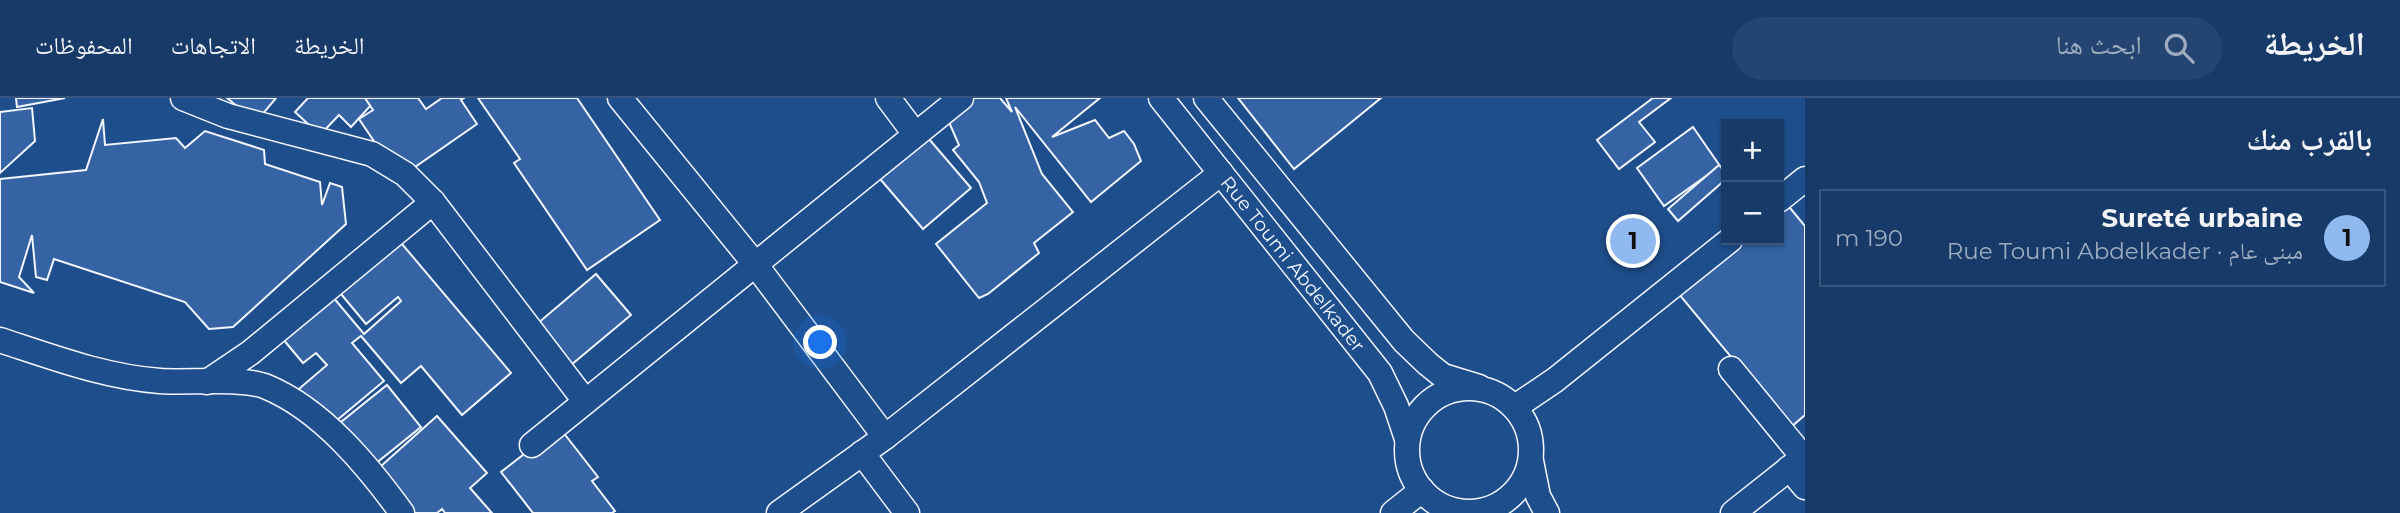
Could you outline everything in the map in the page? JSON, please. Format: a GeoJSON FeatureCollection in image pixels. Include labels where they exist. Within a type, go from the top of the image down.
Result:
{"type":"FeatureCollection","features":[{"type":"Feature","properties":{"kind":"street"},"geometry":{"type":"LineString","coordinates":[[183,98],[228,116],[372,154],[405,174],[433,202],[585,401]]}},
{"type":"Feature","properties":{"kind":"street"},"geometry":{"type":"LineString","coordinates":[[620,98],[755,264],[884,437]]}},
{"type":"Feature","properties":{"kind":"street"},"geometry":{"type":"LineString","coordinates":[[888,98],[915,134]]}},
{"type":"Feature","properties":{"kind":"street"},"geometry":{"type":"LineString","coordinates":[[532,445],[961,98]]}},
{"type":"Feature","properties":{"kind":"street","name":"Rue Toumi Abdelkader"},"geometry":{"type":"LineString","coordinates":[[1161,98],[1380,373],[1396,406],[1407,439]]}},
{"type":"Feature","properties":{"kind":"street","name":"Rue Toumi Abdelkader"},"geometry":{"type":"LineString","coordinates":[[1206,98],[1404,341],[1443,376],[1479,387]]}},
{"type":"Feature","properties":{"kind":"street"},"geometry":{"type":"LineString","coordinates":[[779,513],[884,437],[1221,173]]}},
{"type":"Feature","properties":{"kind":"street"},"geometry":{"type":"LineString","coordinates":[[1784,196],[1805,179]]}},
{"type":"Feature","properties":{"kind":"street"},"geometry":{"type":"LineString","coordinates":[[207,382],[250,353],[433,202]]}},
{"type":"Feature","properties":{"kind":"street"},"geometry":{"type":"LineString","coordinates":[[1515,407],[1555,380],[1724,245]]}},
{"type":"Feature","properties":{"kind":"street"},"geometry":{"type":"LineString","coordinates":[[0,340],[113,375],[160,381],[264,385],[295,401],[339,438],[376,476],[402,513]]}},
{"type":"Feature","properties":{"kind":"street"},"geometry":{"type":"LineString","coordinates":[[1731,369],[1801,467],[1734,513]]}},
{"type":"Feature","properties":{"kind":"street"},"geometry":{"type":"LineString","coordinates":[[1531,461],[1523,482],[1509,498],[1488,510],[1466,513],[1444,508],[1426,496],[1415,481],[1407,461],[1407,439],[1414,418],[1437,396],[1457,388],[1479,387],[1498,393],[1515,407],[1527,425],[1538,496],[1547,513]]}},
{"type":"Feature","properties":{"kind":"street"},"geometry":{"type":"LineString","coordinates":[[862,453],[907,513]]}},
{"type":"Feature","properties":{"kind":"street"},"geometry":{"type":"LineString","coordinates":[[1393,513],[1422,490]]}},
{"type":"Feature","properties":{"kind":"building"},"geometry":{"type":"Polygon","coordinates":[[[16,98],[65,98],[17,107],[16,98]]]}},
{"type":"Feature","properties":{"kind":"building"},"geometry":{"type":"Polygon","coordinates":[[[227,98],[276,98],[256,122],[227,98]]]}},
{"type":"Feature","properties":{"kind":"building"},"geometry":{"type":"Polygon","coordinates":[[[308,98],[366,98],[372,104],[351,127],[339,115],[320,135],[295,112],[308,98]]]}},
{"type":"Feature","properties":{"kind":"building"},"geometry":{"type":"Polygon","coordinates":[[[365,98],[418,98],[426,109],[442,98],[464,98],[461,100],[477,124],[399,178],[359,119],[373,110],[365,98]]]}},
{"type":"Feature","properties":{"kind":"building"},"geometry":{"type":"Polygon","coordinates":[[[478,98],[577,98],[660,220],[587,270],[514,163],[520,159],[478,98]]]}},
{"type":"Feature","properties":{"kind":"building"},"geometry":{"type":"Polygon","coordinates":[[[964,98],[1000,98],[1012,112],[1006,98],[1100,98],[1052,137],[1095,120],[1109,138],[1124,131],[1134,144],[1141,161],[1091,202],[1015,107],[1042,174],[1073,212],[1034,243],[1039,253],[988,294],[979,298],[936,244],[987,203],[979,182],[953,150],[959,145],[945,113],[964,98]]]}},
{"type":"Feature","properties":{"kind":"building"},"geometry":{"type":"Polygon","coordinates":[[[1238,98],[1381,98],[1294,169],[1238,98]]]}},
{"type":"Feature","properties":{"kind":"building"},"geometry":{"type":"Polygon","coordinates":[[[1653,98],[1671,98],[1639,122],[1655,142],[1619,169],[1597,140],[1653,98]]]}},
{"type":"Feature","properties":{"kind":"building"},"geometry":{"type":"Polygon","coordinates":[[[32,108],[35,141],[0,173],[0,112],[32,108]]]}},
{"type":"Feature","properties":{"kind":"building"},"geometry":{"type":"Polygon","coordinates":[[[103,119],[105,145],[176,138],[185,148],[205,131],[264,150],[265,164],[320,182],[322,205],[330,183],[342,187],[346,224],[233,327],[209,329],[185,302],[54,259],[47,280],[36,277],[32,235],[19,277],[34,293],[0,282],[0,179],[86,170],[103,119]]]}},
{"type":"Feature","properties":{"kind":"building"},"geometry":{"type":"Polygon","coordinates":[[[1693,127],[1720,166],[1664,206],[1637,168],[1693,127]]]}},
{"type":"Feature","properties":{"kind":"building"},"geometry":{"type":"Polygon","coordinates":[[[923,132],[971,188],[923,229],[875,173],[923,132]]]}},
{"type":"Feature","properties":{"kind":"building"},"geometry":{"type":"Polygon","coordinates":[[[1719,165],[1721,167],[1721,183],[1678,221],[1668,209],[1719,165]]]}},
{"type":"Feature","properties":{"kind":"building"},"geometry":{"type":"Polygon","coordinates":[[[1784,201],[1805,226],[1805,415],[1790,428],[1673,287],[1723,245],[1784,245],[1784,201]]]}},
{"type":"Feature","properties":{"kind":"building"},"geometry":{"type":"Polygon","coordinates":[[[391,231],[511,373],[462,415],[421,366],[401,383],[361,336],[352,343],[384,381],[324,431],[293,394],[327,365],[316,353],[303,363],[272,326],[322,284],[364,334],[401,301],[398,297],[366,324],[331,282],[391,231]]]}},
{"type":"Feature","properties":{"kind":"building"},"geometry":{"type":"Polygon","coordinates":[[[596,274],[631,315],[565,370],[531,329],[596,274]]]}},
{"type":"Feature","properties":{"kind":"building"},"geometry":{"type":"Polygon","coordinates":[[[387,385],[421,427],[370,468],[336,426],[387,385]]]}},
{"type":"Feature","properties":{"kind":"building"},"geometry":{"type":"Polygon","coordinates":[[[437,416],[487,473],[470,488],[492,513],[445,513],[442,509],[437,513],[405,513],[371,475],[437,416]]]}},
{"type":"Feature","properties":{"kind":"building"},"geometry":{"type":"Polygon","coordinates":[[[559,427],[598,477],[592,481],[615,511],[612,513],[533,513],[501,472],[559,427]]]}},
{"type":"Feature","properties":{"kind":"place","name":"Sureté urbaine"},"geometry":{"type":"Point","coordinates":[1633,241]}}]}
